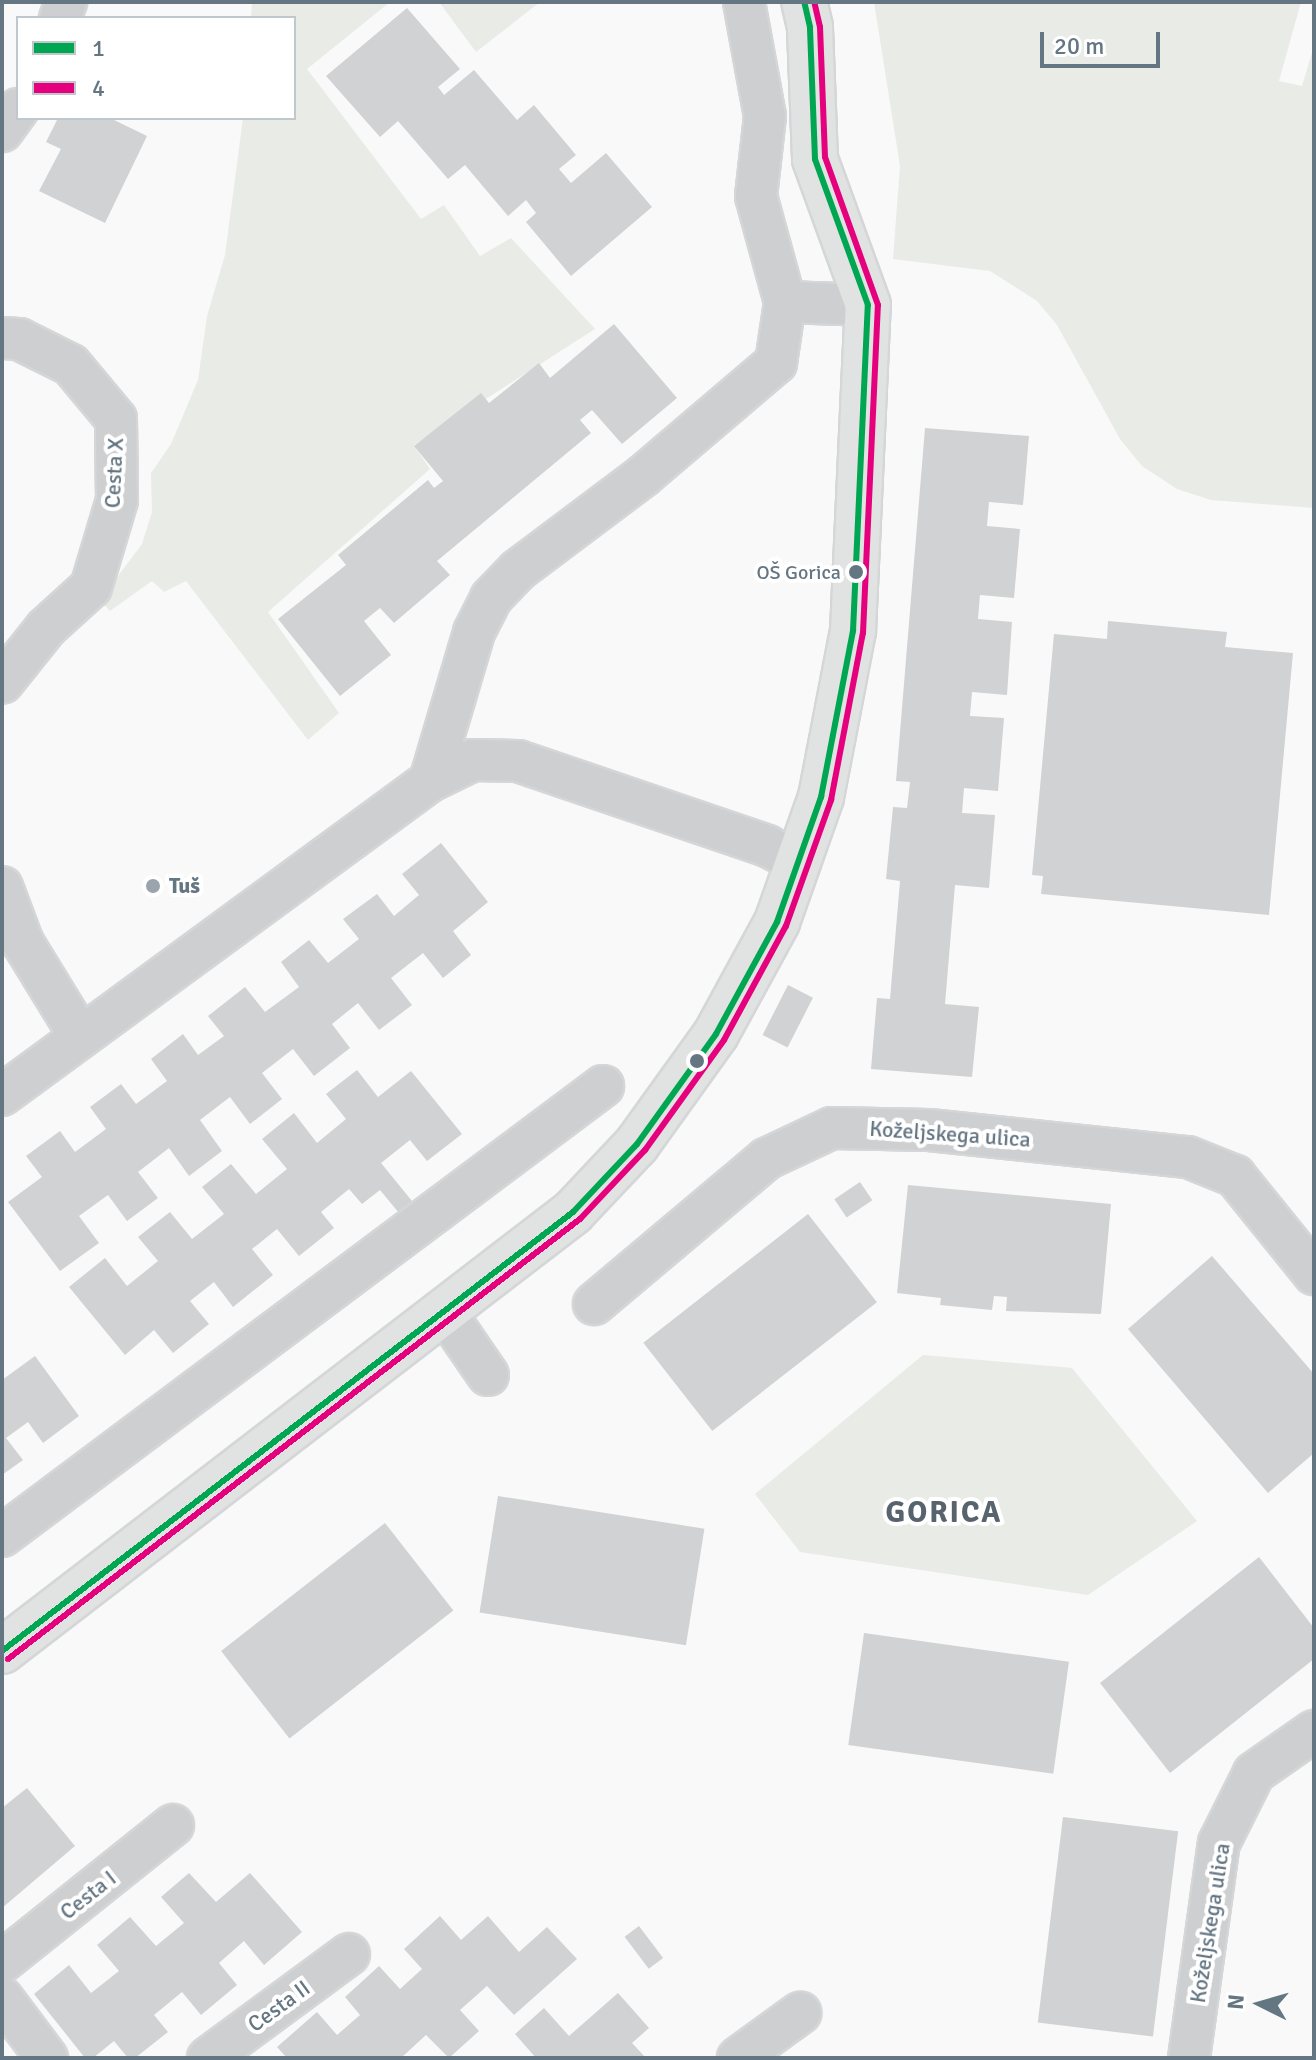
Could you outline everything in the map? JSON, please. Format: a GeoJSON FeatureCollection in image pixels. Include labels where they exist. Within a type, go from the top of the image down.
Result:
{"type":"FeatureCollection","features":[{"type":"Feature","properties":{"kind":"street"},"geometry":{"type":"LineString","coordinates":[[430,781],[474,632],[491,598],[518,570],[643,476],[776,363],[785,302],[756,196],[765,116],[744,2]]}},
{"type":"Feature","properties":{"kind":"street"},"geometry":{"type":"LineString","coordinates":[[2,1651],[446,1314],[573,1212],[637,1144],[716,1034],[777,922],[800,863],[837,728],[853,631],[868,305],[815,159],[810,27],[804,2]]}},
{"type":"Feature","properties":{"kind":"street"},"geometry":{"type":"LineString","coordinates":[[2,131],[16,112]]}},
{"type":"Feature","properties":{"kind":"street"},"geometry":{"type":"LineString","coordinates":[[785,302],[868,305]]}},
{"type":"Feature","properties":{"kind":"street","name":"Cesta X"},"geometry":{"type":"LineString","coordinates":[[2,338],[19,339],[71,365],[116,419],[117,500],[91,587],[46,628],[2,683]]}},
{"type":"Feature","properties":{"kind":"street"},"geometry":{"type":"LineString","coordinates":[[2,1095],[430,781],[473,760],[518,761],[767,846],[800,863]]}},
{"type":"Feature","properties":{"kind":"street"},"geometry":{"type":"LineString","coordinates":[[2,887],[23,943],[80,1036]]}},
{"type":"Feature","properties":{"kind":"street"},"geometry":{"type":"LineString","coordinates":[[2,1536],[603,1086]]}},
{"type":"Feature","properties":{"kind":"street","name":"Koželjskega ulica"},"geometry":{"type":"LineString","coordinates":[[594,1304],[766,1159],[832,1128],[929,1130],[1188,1157],[1235,1176],[1314,1274]]}},
{"type":"Feature","properties":{"kind":"street"},"geometry":{"type":"LineString","coordinates":[[446,1314],[488,1375]]}},
{"type":"Feature","properties":{"kind":"street","name":"Koželjskega ulica"},"geometry":{"type":"LineString","coordinates":[[1189,2058],[1219,1843],[1254,1773],[1314,1731]]}},
{"type":"Feature","properties":{"kind":"street","name":"Cesta I"},"geometry":{"type":"LineString","coordinates":[[2,1962],[173,1825]]}},
{"type":"Feature","properties":{"kind":"street","name":"Cesta II"},"geometry":{"type":"LineString","coordinates":[[208,2058],[349,1954]]}},
{"type":"Feature","properties":{"kind":"street"},"geometry":{"type":"LineString","coordinates":[[2,1998],[47,2058]]}},
{"type":"Feature","properties":{"kind":"street"},"geometry":{"type":"LineString","coordinates":[[738,2058],[800,2013]]}},
{"type":"Feature","properties":{"kind":"shaded area"},"geometry":{"type":"Polygon","coordinates":[[[252,2],[390,2],[307,69],[421,219],[444,205],[480,256],[511,238],[595,329],[414,445],[430,469],[268,612],[339,713],[308,740],[186,581],[164,592],[152,581],[110,611],[100,600],[142,544],[152,512],[151,473],[171,444],[198,380],[207,316],[225,255],[243,120],[296,120],[296,16],[251,16],[252,2]]]}},
{"type":"Feature","properties":{"kind":"shaded area"},"geometry":{"type":"Polygon","coordinates":[[[439,2],[540,2],[476,52],[439,2]]]}},
{"type":"Feature","properties":{"kind":"shaded area"},"geometry":{"type":"Polygon","coordinates":[[[874,2],[1301,2],[1279,81],[1302,86],[1314,46],[1314,508],[1211,500],[1177,489],[1142,466],[1120,439],[1057,325],[1037,301],[990,271],[893,259],[900,166],[874,2]]]}},
{"type":"Feature","properties":{"kind":"shaded area"},"geometry":{"type":"Polygon","coordinates":[[[923,1355],[1072,1368],[1197,1521],[1088,1595],[800,1552],[755,1494],[923,1355]]]}},
{"type":"Feature","properties":{"kind":"building"},"geometry":{"type":"Polygon","coordinates":[[[407,8],[460,69],[438,87],[444,95],[474,70],[517,120],[534,105],[576,155],[559,169],[571,183],[606,153],[652,207],[571,276],[526,222],[536,213],[526,200],[508,216],[465,165],[448,179],[398,121],[380,137],[326,76],[407,8]]]}},
{"type":"Feature","properties":{"kind":"building"},"geometry":{"type":"Polygon","coordinates":[[[57,120],[114,120],[147,136],[105,223],[39,191],[61,149],[46,142],[57,120]]]}},
{"type":"Feature","properties":{"kind":"building"},"geometry":{"type":"Polygon","coordinates":[[[614,324],[677,398],[622,444],[592,410],[580,420],[591,433],[437,561],[450,575],[394,623],[380,608],[364,621],[391,655],[340,696],[278,619],[346,565],[338,555],[428,480],[434,488],[443,481],[414,446],[481,393],[489,403],[539,363],[550,378],[614,324]]]}},
{"type":"Feature","properties":{"kind":"building"},"geometry":{"type":"Polygon","coordinates":[[[925,428],[1029,436],[1023,505],[989,502],[987,526],[1020,529],[1014,598],[980,595],[978,619],[1012,622],[1007,695],[972,692],[970,716],[1004,718],[998,791],[964,788],[962,813],[995,815],[989,888],[955,885],[945,1004],[979,1007],[972,1077],[871,1069],[877,998],[890,999],[900,881],[886,879],[893,807],[907,808],[910,782],[896,781],[925,428]]]}},
{"type":"Feature","properties":{"kind":"building"},"geometry":{"type":"Polygon","coordinates":[[[1108,621],[1227,632],[1225,647],[1293,653],[1269,915],[1041,894],[1043,876],[1032,875],[1054,634],[1107,639],[1108,621]]]}},
{"type":"Feature","properties":{"kind":"building"},"geometry":{"type":"Polygon","coordinates":[[[441,843],[488,902],[453,931],[471,955],[443,978],[423,953],[391,978],[412,1005],[379,1030],[358,1003],[332,1024],[350,1048],[314,1076],[293,1049],[262,1073],[282,1099],[250,1124],[230,1097],[200,1120],[222,1151],[189,1176],[169,1148],[138,1172],[158,1198],[127,1221],[108,1195],[79,1216],[99,1243],[60,1271],[8,1202],[42,1177],[26,1156],[60,1131],[75,1152],[106,1129],[90,1107],[121,1084],[136,1104],[167,1081],[151,1059],[183,1034],[198,1055],[224,1036],[208,1016],[245,987],[265,1012],[299,987],[281,962],[309,940],[328,963],[359,939],[343,919],[377,894],[394,916],[419,895],[402,874],[441,843]]]}},
{"type":"Feature","properties":{"kind":"building"},"geometry":{"type":"Polygon","coordinates":[[[788,985],[813,998],[788,1048],[763,1035],[788,985]]]}},
{"type":"Feature","properties":{"kind":"building"},"geometry":{"type":"Polygon","coordinates":[[[357,1070],[378,1097],[411,1071],[462,1134],[427,1161],[410,1140],[381,1163],[412,1201],[399,1213],[380,1190],[362,1204],[349,1189],[321,1212],[334,1228],[299,1256],[277,1229],[252,1249],[273,1275],[233,1307],[214,1282],[190,1301],[209,1324],[173,1353],[154,1330],[125,1355],[69,1287],[105,1258],[127,1286],[158,1261],[138,1237],[170,1212],[192,1239],[224,1214],[202,1187],[231,1164],[256,1194],[287,1169],[262,1139],[294,1113],[317,1143],[346,1119],[326,1094],[357,1070]]]}},
{"type":"Feature","properties":{"kind":"building"},"geometry":{"type":"Polygon","coordinates":[[[860,1182],[872,1200],[847,1218],[834,1199],[860,1182]]]}},
{"type":"Feature","properties":{"kind":"building"},"geometry":{"type":"Polygon","coordinates":[[[908,1185],[1111,1204],[1101,1314],[1006,1311],[1007,1297],[994,1296],[992,1310],[940,1305],[941,1298],[897,1293],[908,1185]]]}},
{"type":"Feature","properties":{"kind":"building"},"geometry":{"type":"Polygon","coordinates":[[[808,1214],[877,1302],[712,1431],[643,1343],[808,1214]]]}},
{"type":"Feature","properties":{"kind":"building"},"geometry":{"type":"Polygon","coordinates":[[[1212,1256],[1314,1374],[1314,1453],[1268,1493],[1128,1329],[1212,1256]]]}},
{"type":"Feature","properties":{"kind":"building"},"geometry":{"type":"Polygon","coordinates":[[[35,1356],[79,1416],[43,1443],[28,1422],[6,1438],[23,1460],[2,1475],[2,1380],[35,1356]]]}},
{"type":"Feature","properties":{"kind":"building"},"geometry":{"type":"Polygon","coordinates":[[[498,1496],[704,1529],[686,1645],[480,1613],[498,1496]]]}},
{"type":"Feature","properties":{"kind":"building"},"geometry":{"type":"Polygon","coordinates":[[[385,1523],[453,1610],[289,1739],[221,1651],[385,1523]]]}},
{"type":"Feature","properties":{"kind":"building"},"geometry":{"type":"Polygon","coordinates":[[[1259,1557],[1314,1628],[1314,1659],[1170,1773],[1100,1683],[1259,1557]]]}},
{"type":"Feature","properties":{"kind":"building"},"geometry":{"type":"Polygon","coordinates":[[[864,1633],[1069,1662],[1053,1774],[848,1745],[864,1633]]]}},
{"type":"Feature","properties":{"kind":"building"},"geometry":{"type":"Polygon","coordinates":[[[27,1788],[75,1846],[2,1908],[2,1808],[27,1788]]]}},
{"type":"Feature","properties":{"kind":"building"},"geometry":{"type":"Polygon","coordinates":[[[1063,1817],[1178,1831],[1153,2037],[1038,2022],[1063,1817]]]}},
{"type":"Feature","properties":{"kind":"building"},"geometry":{"type":"Polygon","coordinates":[[[189,1873],[216,1902],[250,1873],[302,1932],[264,1965],[244,1941],[219,1963],[237,1985],[201,2015],[182,1992],[154,2015],[168,2032],[135,2058],[128,2058],[114,2041],[93,2058],[85,2058],[34,1994],[69,1965],[91,1993],[119,1971],[97,1945],[130,1917],[156,1946],[184,1923],[161,1897],[189,1873]]]}},
{"type":"Feature","properties":{"kind":"building"},"geometry":{"type":"Polygon","coordinates":[[[440,1916],[461,1940],[488,1916],[519,1952],[547,1927],[577,1959],[514,2015],[487,1986],[460,2010],[479,2031],[449,2058],[426,2035],[401,2058],[287,2058],[277,2047],[317,2012],[337,2035],[360,2015],[345,1997],[379,1966],[400,1989],[422,1969],[404,1949],[440,1916]]]}},
{"type":"Feature","properties":{"kind":"building"},"geometry":{"type":"Polygon","coordinates":[[[639,1926],[663,1958],[649,1969],[625,1937],[639,1926]]]}},
{"type":"Feature","properties":{"kind":"building"},"geometry":{"type":"Polygon","coordinates":[[[618,1993],[649,2028],[632,2043],[646,2058],[536,2058],[515,2034],[544,2008],[569,2036],[618,1993]]]}},
{"type":"Feature","properties":{"kind":"transit line","name":"1"},"geometry":{"type":"LineString","coordinates":[[2,1651],[573,1212],[637,1144],[716,1034],[777,922],[821,797],[853,631],[868,305],[815,159],[810,27],[804,2]]}},
{"type":"Feature","properties":{"kind":"transit line","name":"4"},"geometry":{"type":"LineString","coordinates":[[8,1659],[580,1219],[645,1150],[724,1040],[786,926],[831,800],[863,633],[878,305],[825,157],[820,27],[814,2]]}},
{"type":"Feature","properties":{"kind":"place","name":"OŠ Gorica"},"geometry":{"type":"Point","coordinates":[856,572]}},
{"type":"Feature","properties":{"kind":"place","name":"Tuš"},"geometry":{"type":"Point","coordinates":[153,886]}},
{"type":"Feature","properties":{"kind":"district","name":"GORICA"},"geometry":{"type":"Point","coordinates":[944,1513]}}]}
